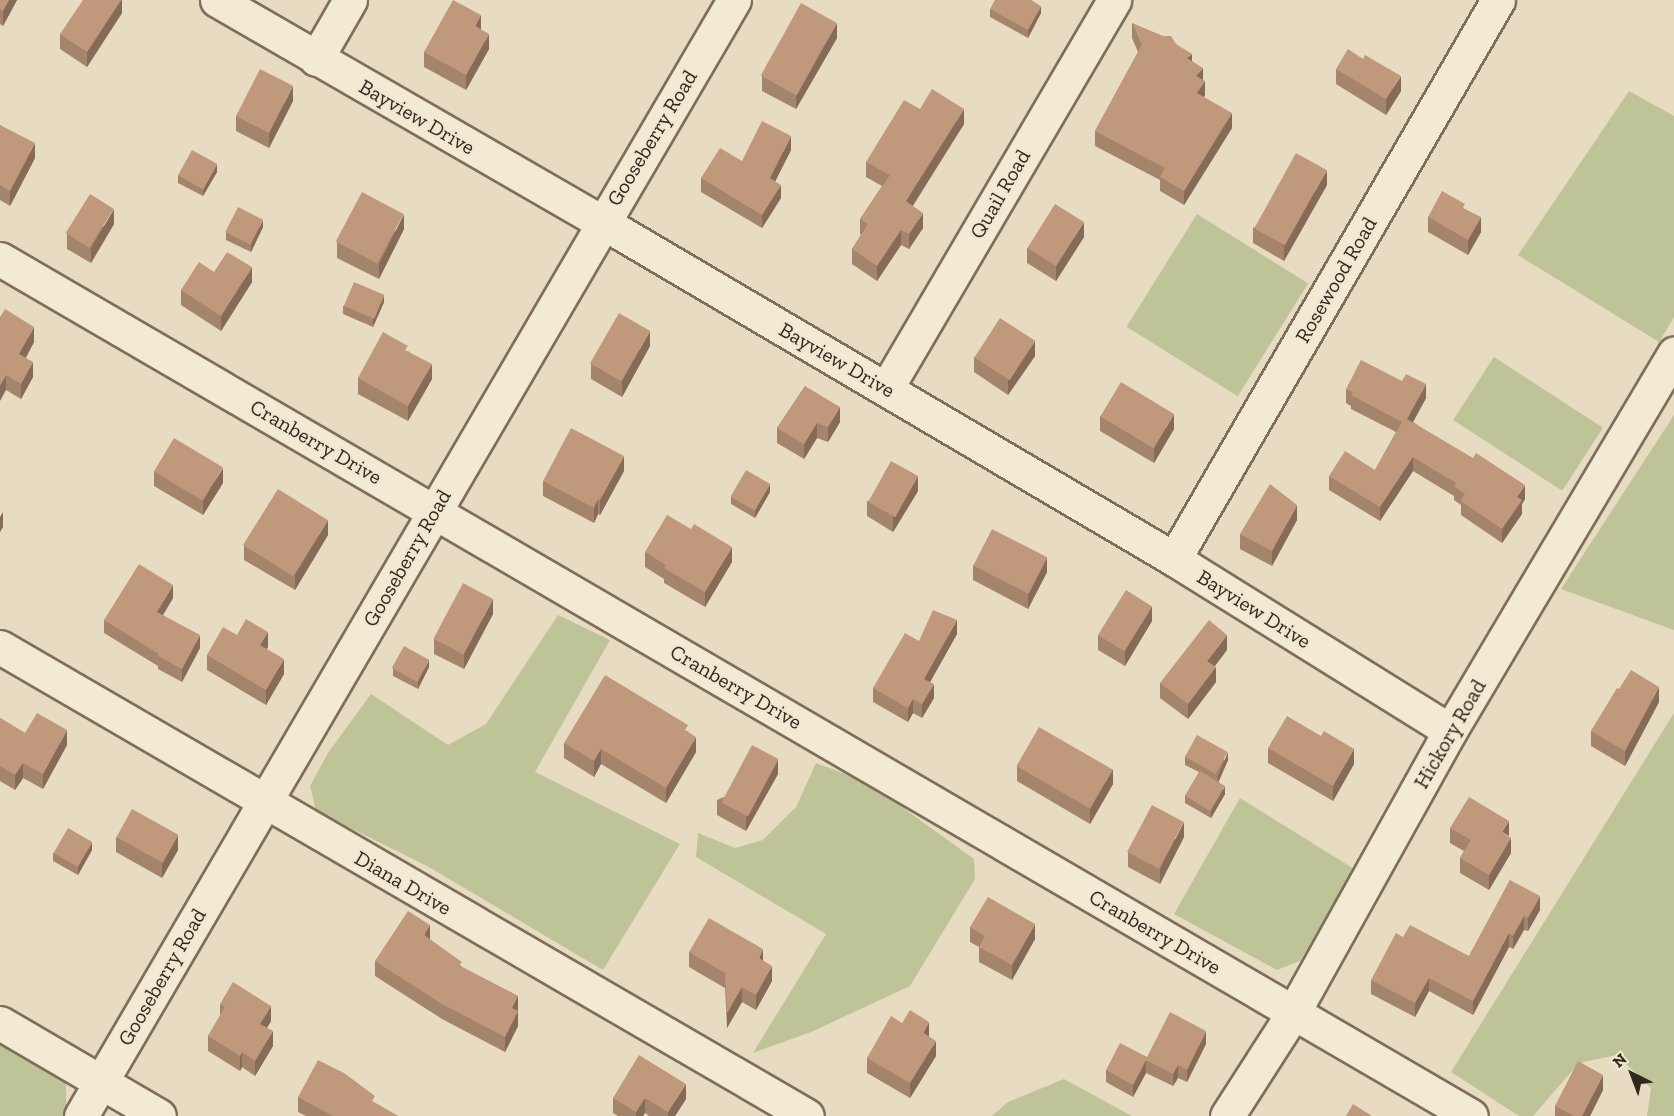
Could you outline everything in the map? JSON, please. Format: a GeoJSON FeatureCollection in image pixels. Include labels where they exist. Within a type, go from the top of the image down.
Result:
{"type":"FeatureCollection","features":[{"type":"Feature","properties":{"kind":"street","name":"Bayview Drive"},"geometry":{"type":"LineString","coordinates":[[217,0],[602,222],[1174,559],[1450,731]]}},
{"type":"Feature","properties":{"kind":"street"},"geometry":{"type":"LineString","coordinates":[[316,59],[350,0]]}},
{"type":"Feature","properties":{"kind":"street","name":"Gooseberry Road"},"geometry":{"type":"LineString","coordinates":[[81,1116],[602,222],[734,0]]}},
{"type":"Feature","properties":{"kind":"street","name":"Quail Road"},"geometry":{"type":"LineString","coordinates":[[885,389],[1114,0]]}},
{"type":"Feature","properties":{"kind":"street","name":"Rosewood Road"},"geometry":{"type":"LineString","coordinates":[[1174,559],[1498,0]]}},
{"type":"Feature","properties":{"kind":"street","name":"Cranberry Drive"},"geometry":{"type":"LineString","coordinates":[[0,259],[435,510],[1471,1116]]}},
{"type":"Feature","properties":{"kind":"street","name":"Hickory Road"},"geometry":{"type":"LineString","coordinates":[[1227,1116],[1293,1013],[1450,731],[1674,353]]}},
{"type":"Feature","properties":{"kind":"street","name":"Diana Drive"},"geometry":{"type":"LineString","coordinates":[[0,647],[263,802],[807,1116]]}},
{"type":"Feature","properties":{"kind":"street"},"geometry":{"type":"LineString","coordinates":[[0,1023],[159,1116]]}},
{"type":"Feature","properties":{"kind":"green space"},"geometry":{"type":"Polygon","coordinates":[[[1629,91],[1674,116],[1674,317],[1659,342],[1518,255],[1629,91]]]}},
{"type":"Feature","properties":{"kind":"green space"},"geometry":{"type":"Polygon","coordinates":[[[1197,214],[1308,283],[1238,396],[1127,327],[1197,214]]]}},
{"type":"Feature","properties":{"kind":"green space"},"geometry":{"type":"Polygon","coordinates":[[[1494,357],[1603,428],[1562,491],[1453,420],[1494,357]]]}},
{"type":"Feature","properties":{"kind":"green space"},"geometry":{"type":"Polygon","coordinates":[[[1674,415],[1674,630],[1561,589],[1674,415]]]}},
{"type":"Feature","properties":{"kind":"green space"},"geometry":{"type":"Polygon","coordinates":[[[558,615],[610,640],[535,772],[680,844],[603,970],[427,866],[316,811],[310,786],[328,753],[371,694],[448,745],[486,724],[558,615]]]}},
{"type":"Feature","properties":{"kind":"green space"},"geometry":{"type":"Polygon","coordinates":[[[1674,713],[1674,1116],[1647,1116],[1651,1088],[1617,1055],[1579,1063],[1533,1116],[1519,1116],[1451,1072],[1674,713]]]}},
{"type":"Feature","properties":{"kind":"green space"},"geometry":{"type":"Polygon","coordinates":[[[816,763],[867,782],[974,859],[975,879],[910,986],[811,1032],[753,1053],[826,934],[696,857],[698,833],[735,848],[763,840],[796,807],[816,763]]]}},
{"type":"Feature","properties":{"kind":"green space"},"geometry":{"type":"Polygon","coordinates":[[[1240,798],[1354,869],[1300,961],[1277,970],[1174,914],[1240,798]]]}},
{"type":"Feature","properties":{"kind":"green space"},"geometry":{"type":"Polygon","coordinates":[[[0,1045],[66,1078],[66,1110],[63,1116],[0,1116],[0,1045]]]}},
{"type":"Feature","properties":{"kind":"green space"},"geometry":{"type":"Polygon","coordinates":[[[1064,1079],[1132,1116],[992,1116],[1008,1102],[1064,1079]]]}},
{"type":"Feature","properties":{"kind":"building"},"geometry":{"type":"Polygon","coordinates":[[[0,0],[9,0],[3,11],[0,9],[0,0]]]}},
{"type":"Feature","properties":{"kind":"building"},"geometry":{"type":"Polygon","coordinates":[[[83,0],[121,0],[87,52],[60,34],[83,0]]]}},
{"type":"Feature","properties":{"kind":"building"},"geometry":{"type":"Polygon","coordinates":[[[453,0],[481,15],[475,26],[489,34],[466,75],[424,52],[453,0]]]}},
{"type":"Feature","properties":{"kind":"building"},"geometry":{"type":"Polygon","coordinates":[[[995,0],[1031,0],[1041,6],[1028,30],[990,9],[995,0]]]}},
{"type":"Feature","properties":{"kind":"building"},"geometry":{"type":"Polygon","coordinates":[[[801,3],[837,23],[797,95],[761,76],[801,3]]]}},
{"type":"Feature","properties":{"kind":"building"},"geometry":{"type":"Polygon","coordinates":[[[1132,23],[1163,36],[1171,36],[1176,44],[1192,54],[1187,58],[1203,68],[1196,76],[1205,81],[1197,93],[1232,113],[1184,191],[1160,177],[1165,168],[1095,131],[1142,45],[1132,23]]]}},
{"type":"Feature","properties":{"kind":"building"},"geometry":{"type":"Polygon","coordinates":[[[1348,49],[1363,59],[1365,55],[1401,76],[1386,99],[1336,69],[1348,49]]]}},
{"type":"Feature","properties":{"kind":"building"},"geometry":{"type":"Polygon","coordinates":[[[260,69],[293,86],[269,133],[236,116],[260,69]]]}},
{"type":"Feature","properties":{"kind":"building"},"geometry":{"type":"Polygon","coordinates":[[[932,89],[964,109],[906,201],[923,213],[909,234],[901,230],[877,266],[852,249],[868,224],[860,219],[890,175],[866,162],[904,100],[920,109],[932,89]]]}},
{"type":"Feature","properties":{"kind":"building"},"geometry":{"type":"Polygon","coordinates":[[[762,121],[791,136],[770,178],[781,185],[762,215],[701,178],[720,148],[742,161],[762,121]]]}},
{"type":"Feature","properties":{"kind":"building"},"geometry":{"type":"Polygon","coordinates":[[[0,125],[35,143],[10,191],[0,185],[0,125]]]}},
{"type":"Feature","properties":{"kind":"building"},"geometry":{"type":"Polygon","coordinates":[[[192,150],[217,164],[203,189],[178,175],[192,150]]]}},
{"type":"Feature","properties":{"kind":"building"},"geometry":{"type":"Polygon","coordinates":[[[1296,153],[1327,170],[1285,245],[1254,228],[1296,153]]]}},
{"type":"Feature","properties":{"kind":"building"},"geometry":{"type":"Polygon","coordinates":[[[1442,191],[1465,204],[1463,208],[1481,217],[1468,240],[1428,217],[1442,191]]]}},
{"type":"Feature","properties":{"kind":"building"},"geometry":{"type":"Polygon","coordinates":[[[362,192],[403,214],[377,264],[336,241],[362,192]]]}},
{"type":"Feature","properties":{"kind":"building"},"geometry":{"type":"Polygon","coordinates":[[[90,194],[114,209],[89,248],[66,233],[90,194]]]}},
{"type":"Feature","properties":{"kind":"building"},"geometry":{"type":"Polygon","coordinates":[[[1055,204],[1084,222],[1056,266],[1027,248],[1055,204]]]}},
{"type":"Feature","properties":{"kind":"building"},"geometry":{"type":"Polygon","coordinates":[[[238,207],[263,220],[250,245],[225,232],[238,207]]]}},
{"type":"Feature","properties":{"kind":"building"},"geometry":{"type":"Polygon","coordinates":[[[227,252],[252,267],[221,316],[181,290],[199,262],[214,272],[227,252]]]}},
{"type":"Feature","properties":{"kind":"building"},"geometry":{"type":"Polygon","coordinates":[[[354,282],[384,295],[374,319],[344,306],[354,282]]]}},
{"type":"Feature","properties":{"kind":"building"},"geometry":{"type":"Polygon","coordinates":[[[5,309],[34,327],[19,354],[33,362],[21,384],[6,375],[0,385],[0,317],[5,309]]]}},
{"type":"Feature","properties":{"kind":"building"},"geometry":{"type":"Polygon","coordinates":[[[619,313],[650,331],[621,381],[590,363],[619,313]]]}},
{"type":"Feature","properties":{"kind":"building"},"geometry":{"type":"Polygon","coordinates":[[[1000,318],[1035,341],[1010,380],[974,357],[1000,318]]]}},
{"type":"Feature","properties":{"kind":"building"},"geometry":{"type":"Polygon","coordinates":[[[383,332],[408,346],[405,350],[432,364],[408,406],[358,378],[383,332]]]}},
{"type":"Feature","properties":{"kind":"building"},"geometry":{"type":"Polygon","coordinates":[[[1361,360],[1402,381],[1406,374],[1426,384],[1407,419],[1473,458],[1476,453],[1525,485],[1517,497],[1522,500],[1502,529],[1461,501],[1465,494],[1454,486],[1456,483],[1413,457],[1380,507],[1329,476],[1345,451],[1375,470],[1402,422],[1351,395],[1353,392],[1346,389],[1361,360]]]}},
{"type":"Feature","properties":{"kind":"building"},"geometry":{"type":"Polygon","coordinates":[[[1121,382],[1174,414],[1154,448],[1100,416],[1121,382]]]}},
{"type":"Feature","properties":{"kind":"building"},"geometry":{"type":"Polygon","coordinates":[[[805,386],[840,407],[828,427],[817,423],[804,444],[777,428],[805,386]]]}},
{"type":"Feature","properties":{"kind":"building"},"geometry":{"type":"Polygon","coordinates":[[[571,428],[624,456],[594,508],[543,481],[571,428]]]}},
{"type":"Feature","properties":{"kind":"building"},"geometry":{"type":"Polygon","coordinates":[[[174,438],[223,467],[203,501],[154,471],[174,438]]]}},
{"type":"Feature","properties":{"kind":"building"},"geometry":{"type":"Polygon","coordinates":[[[891,461],[918,476],[895,517],[868,502],[891,461]]]}},
{"type":"Feature","properties":{"kind":"building"},"geometry":{"type":"Polygon","coordinates":[[[746,470],[770,484],[755,511],[730,497],[746,470]]]}},
{"type":"Feature","properties":{"kind":"building"},"geometry":{"type":"Polygon","coordinates":[[[1270,484],[1297,505],[1272,551],[1240,534],[1270,484]]]}},
{"type":"Feature","properties":{"kind":"building"},"geometry":{"type":"Polygon","coordinates":[[[278,489],[328,520],[293,576],[243,545],[278,489]]]}},
{"type":"Feature","properties":{"kind":"building"},"geometry":{"type":"Polygon","coordinates":[[[667,515],[691,529],[694,524],[732,547],[705,592],[664,568],[666,565],[645,552],[667,515]]]}},
{"type":"Feature","properties":{"kind":"building"},"geometry":{"type":"Polygon","coordinates":[[[992,529],[1047,557],[1029,594],[973,566],[992,529]]]}},
{"type":"Feature","properties":{"kind":"building"},"geometry":{"type":"Polygon","coordinates":[[[139,564],[173,585],[157,612],[200,635],[182,669],[104,620],[139,564]]]}},
{"type":"Feature","properties":{"kind":"building"},"geometry":{"type":"Polygon","coordinates":[[[463,583],[493,599],[463,655],[433,639],[463,583]]]}},
{"type":"Feature","properties":{"kind":"building"},"geometry":{"type":"Polygon","coordinates":[[[1126,590],[1152,606],[1124,651],[1098,635],[1126,590]]]}},
{"type":"Feature","properties":{"kind":"building"},"geometry":{"type":"Polygon","coordinates":[[[933,610],[957,620],[924,679],[934,684],[922,704],[913,699],[908,708],[873,688],[905,633],[919,641],[933,610]]]}},
{"type":"Feature","properties":{"kind":"building"},"geometry":{"type":"Polygon","coordinates":[[[246,619],[268,632],[260,645],[284,659],[266,690],[207,655],[223,627],[237,635],[246,619]]]}},
{"type":"Feature","properties":{"kind":"building"},"geometry":{"type":"Polygon","coordinates":[[[1209,620],[1227,635],[1207,661],[1216,667],[1188,704],[1160,683],[1209,620]]]}},
{"type":"Feature","properties":{"kind":"building"},"geometry":{"type":"Polygon","coordinates":[[[404,646],[429,660],[417,682],[392,668],[404,646]]]}},
{"type":"Feature","properties":{"kind":"building"},"geometry":{"type":"Polygon","coordinates":[[[1631,670],[1659,687],[1625,751],[1591,731],[1617,688],[1619,689],[1631,670]]]}},
{"type":"Feature","properties":{"kind":"building"},"geometry":{"type":"Polygon","coordinates":[[[605,675],[688,725],[685,730],[696,737],[666,788],[601,749],[594,761],[564,743],[605,675]]]}},
{"type":"Feature","properties":{"kind":"building"},"geometry":{"type":"Polygon","coordinates":[[[37,713],[67,730],[43,774],[23,763],[15,775],[0,766],[0,718],[25,733],[37,713]]]}},
{"type":"Feature","properties":{"kind":"building"},"geometry":{"type":"Polygon","coordinates":[[[1287,716],[1321,736],[1324,731],[1354,749],[1333,786],[1268,748],[1287,716]]]}},
{"type":"Feature","properties":{"kind":"building"},"geometry":{"type":"Polygon","coordinates":[[[1039,727],[1113,769],[1090,808],[1016,766],[1039,727]]]}},
{"type":"Feature","properties":{"kind":"building"},"geometry":{"type":"Polygon","coordinates":[[[1197,735],[1228,752],[1215,774],[1185,757],[1197,735]]]}},
{"type":"Feature","properties":{"kind":"building"},"geometry":{"type":"Polygon","coordinates":[[[752,745],[778,759],[748,816],[721,802],[752,745]]]}},
{"type":"Feature","properties":{"kind":"building"},"geometry":{"type":"Polygon","coordinates":[[[1200,771],[1225,786],[1210,811],[1185,796],[1200,771]]]}},
{"type":"Feature","properties":{"kind":"building"},"geometry":{"type":"Polygon","coordinates":[[[1469,797],[1509,821],[1502,832],[1511,838],[1489,875],[1460,858],[1471,840],[1450,828],[1469,797]]]}},
{"type":"Feature","properties":{"kind":"building"},"geometry":{"type":"Polygon","coordinates":[[[1152,805],[1184,822],[1159,869],[1127,852],[1152,805]]]}},
{"type":"Feature","properties":{"kind":"building"},"geometry":{"type":"Polygon","coordinates":[[[132,809],[178,835],[163,863],[116,837],[132,809]]]}},
{"type":"Feature","properties":{"kind":"building"},"geometry":{"type":"Polygon","coordinates":[[[68,828],[92,842],[78,867],[54,853],[68,828]]]}},
{"type":"Feature","properties":{"kind":"building"},"geometry":{"type":"Polygon","coordinates":[[[1510,880],[1540,896],[1528,918],[1524,916],[1513,936],[1509,933],[1473,1001],[1429,978],[1415,1003],[1371,980],[1396,933],[1403,937],[1410,925],[1469,956],[1510,880]]]}},
{"type":"Feature","properties":{"kind":"building"},"geometry":{"type":"Polygon","coordinates":[[[988,897],[1035,924],[1012,965],[979,947],[985,936],[970,927],[988,897]]]}},
{"type":"Feature","properties":{"kind":"building"},"geometry":{"type":"Polygon","coordinates":[[[408,911],[430,925],[424,935],[462,962],[459,966],[518,996],[512,1008],[518,1011],[505,1037],[442,1004],[375,961],[408,911]]]}},
{"type":"Feature","properties":{"kind":"building"},"geometry":{"type":"Polygon","coordinates":[[[709,918],[763,949],[759,958],[772,966],[756,995],[742,987],[727,1013],[725,973],[689,952],[709,918]]]}},
{"type":"Feature","properties":{"kind":"building"},"geometry":{"type":"Polygon","coordinates":[[[233,982],[271,1006],[260,1024],[273,1031],[255,1061],[242,1052],[240,1056],[208,1036],[225,1007],[220,1004],[233,982]]]}},
{"type":"Feature","properties":{"kind":"building"},"geometry":{"type":"Polygon","coordinates":[[[910,1010],[929,1022],[923,1033],[936,1041],[910,1083],[867,1058],[891,1016],[902,1023],[910,1010]]]}},
{"type":"Feature","properties":{"kind":"building"},"geometry":{"type":"Polygon","coordinates":[[[1170,1012],[1206,1031],[1187,1070],[1178,1065],[1173,1074],[1146,1060],[1133,1085],[1106,1070],[1120,1043],[1147,1057],[1170,1012]]]}},
{"type":"Feature","properties":{"kind":"building"},"geometry":{"type":"Polygon","coordinates":[[[639,1055],[686,1084],[668,1112],[645,1098],[636,1112],[613,1098],[639,1055]]]}},
{"type":"Feature","properties":{"kind":"building"},"geometry":{"type":"Polygon","coordinates":[[[318,1060],[344,1073],[375,1096],[372,1101],[398,1116],[333,1116],[298,1097],[318,1060]]]}},
{"type":"Feature","properties":{"kind":"building"},"geometry":{"type":"Polygon","coordinates":[[[1578,1061],[1603,1075],[1582,1116],[1574,1116],[1555,1106],[1578,1061]]]}},
{"type":"Feature","properties":{"kind":"building"},"geometry":{"type":"Polygon","coordinates":[[[1353,1104],[1372,1116],[1346,1116],[1353,1104]]]}}]}
